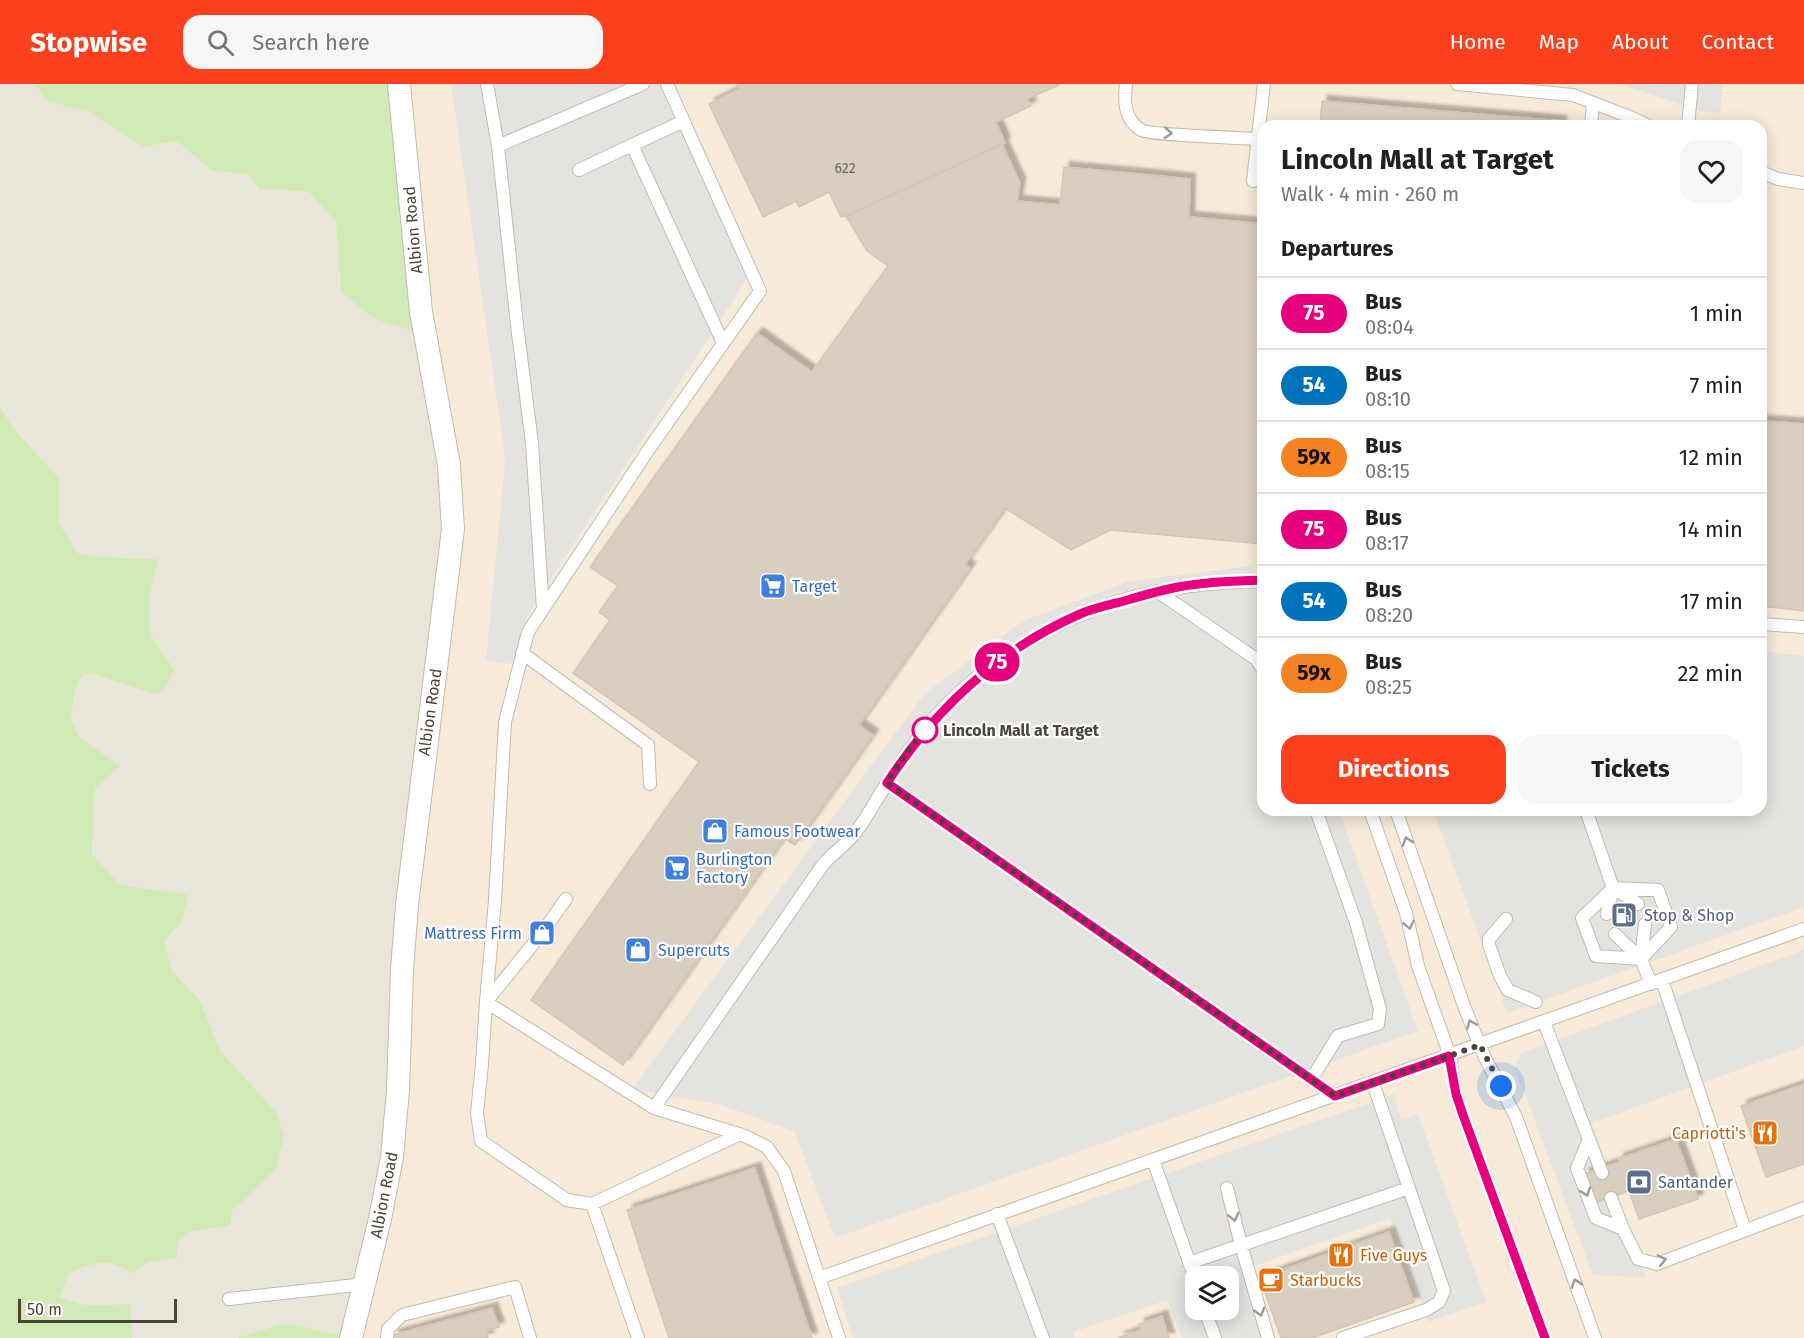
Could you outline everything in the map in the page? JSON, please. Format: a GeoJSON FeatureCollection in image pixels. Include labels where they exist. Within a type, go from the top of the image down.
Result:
{"type":"FeatureCollection","features":[{"type":"Feature","properties":{"kind":"street","name":"Albion Road"},"geometry":{"type":"LineString","coordinates":[[351,1338],[386,1191],[392,1156],[398,1090],[406,915],[453,529],[449,465],[420,303],[399,84]]}},
{"type":"Feature","properties":{"kind":"lane"},"geometry":{"type":"LineString","coordinates":[[487,84],[498,146],[532,443],[543,609]]}},
{"type":"Feature","properties":{"kind":"lane"},"geometry":{"type":"LineString","coordinates":[[498,146],[643,84]]}},
{"type":"Feature","properties":{"kind":"lane"},"geometry":{"type":"LineString","coordinates":[[667,84],[760,291],[647,452],[528,632],[505,722],[495,900],[483,1064],[477,1113],[481,1140],[567,1200],[592,1204],[740,1134]]}},
{"type":"Feature","properties":{"kind":"lane"},"geometry":{"type":"LineString","coordinates":[[1126,84],[1124,99],[1127,117],[1142,131],[1257,139]]}},
{"type":"Feature","properties":{"kind":"lane"},"geometry":{"type":"LineString","coordinates":[[1260,120],[1264,84]]}},
{"type":"Feature","properties":{"kind":"lane"},"geometry":{"type":"LineString","coordinates":[[1457,84],[1573,95],[1634,120]]}},
{"type":"Feature","properties":{"kind":"lane"},"geometry":{"type":"LineString","coordinates":[[1689,120],[1692,84]]}},
{"type":"Feature","properties":{"kind":"lane"},"geometry":{"type":"LineString","coordinates":[[1592,120],[1593,103]]}},
{"type":"Feature","properties":{"kind":"lane"},"geometry":{"type":"LineString","coordinates":[[579,170],[684,121]]}},
{"type":"Feature","properties":{"kind":"lane"},"geometry":{"type":"LineString","coordinates":[[632,145],[723,343]]}},
{"type":"Feature","properties":{"kind":"lane"},"geometry":{"type":"LineString","coordinates":[[1253,181],[1257,147]]}},
{"type":"Feature","properties":{"kind":"lane"},"geometry":{"type":"LineString","coordinates":[[1767,174],[1778,179],[1804,183]]}},
{"type":"Feature","properties":{"kind":"lane"},"geometry":{"type":"LineString","coordinates":[[654,1108],[822,866],[854,835],[906,753],[961,691],[991,666],[1021,646],[1080,614],[1157,591],[1207,583],[1257,580]]}},
{"type":"Feature","properties":{"kind":"lane"},"geometry":{"type":"LineString","coordinates":[[1157,591],[1257,661]]}},
{"type":"Feature","properties":{"kind":"lane"},"geometry":{"type":"LineString","coordinates":[[1767,624],[1804,627]]}},
{"type":"Feature","properties":{"kind":"lane"},"geometry":{"type":"LineString","coordinates":[[522,653],[648,745],[650,784]]}},
{"type":"Feature","properties":{"kind":"lane"},"geometry":{"type":"LineString","coordinates":[[887,783],[1335,1096]]}},
{"type":"Feature","properties":{"kind":"lane"},"geometry":{"type":"LineString","coordinates":[[1311,1080],[1338,1036],[1378,1023],[1380,1009],[1356,923],[1318,816]]}},
{"type":"Feature","properties":{"kind":"lane"},"geometry":{"type":"LineString","coordinates":[[1372,816],[1406,913],[1418,966],[1449,1056],[1456,1094],[1545,1338]]}},
{"type":"Feature","properties":{"kind":"lane"},"geometry":{"type":"LineString","coordinates":[[1398,816],[1464,1006],[1480,1045],[1516,1117],[1595,1338]]}},
{"type":"Feature","properties":{"kind":"lane"},"geometry":{"type":"LineString","coordinates":[[1588,816],[1613,888],[1607,914]]}},
{"type":"Feature","properties":{"kind":"lane"},"geometry":{"type":"LineString","coordinates":[[1613,888],[1638,904]]}},
{"type":"Feature","properties":{"kind":"lane"},"geometry":{"type":"LineString","coordinates":[[1613,888],[1658,890],[1671,927],[1641,959],[1596,956],[1582,918],[1613,888]]}},
{"type":"Feature","properties":{"kind":"lane"},"geometry":{"type":"LineString","coordinates":[[486,1002],[542,933],[566,899]]}},
{"type":"Feature","properties":{"kind":"lane"},"geometry":{"type":"LineString","coordinates":[[1506,919],[1489,939],[1500,976],[1508,990],[1536,1002]]}},
{"type":"Feature","properties":{"kind":"lane"},"geometry":{"type":"LineString","coordinates":[[1641,959],[1645,924]]}},
{"type":"Feature","properties":{"kind":"lane"},"geometry":{"type":"LineString","coordinates":[[819,1278],[1804,929]]}},
{"type":"Feature","properties":{"kind":"lane"},"geometry":{"type":"LineString","coordinates":[[1615,934],[1641,959],[1656,982],[1745,1230]]}},
{"type":"Feature","properties":{"kind":"lane"},"geometry":{"type":"LineString","coordinates":[[486,1002],[654,1108],[740,1134],[767,1147],[784,1172],[839,1338]]}},
{"type":"Feature","properties":{"kind":"lane"},"geometry":{"type":"LineString","coordinates":[[1544,1022],[1602,1173]]}},
{"type":"Feature","properties":{"kind":"lane"},"geometry":{"type":"LineString","coordinates":[[1343,1338],[1426,1310],[1439,1302],[1444,1291],[1373,1083]]}},
{"type":"Feature","properties":{"kind":"lane"},"geometry":{"type":"LineString","coordinates":[[1589,1139],[1578,1168],[1596,1218],[1623,1229]]}},
{"type":"Feature","properties":{"kind":"lane"},"geometry":{"type":"LineString","coordinates":[[1153,1160],[1190,1266]]}},
{"type":"Feature","properties":{"kind":"lane"},"geometry":{"type":"LineString","coordinates":[[1227,1188],[1268,1338]]}},
{"type":"Feature","properties":{"kind":"lane"},"geometry":{"type":"LineString","coordinates":[[1189,1263],[1409,1188]]}},
{"type":"Feature","properties":{"kind":"lane"},"geometry":{"type":"LineString","coordinates":[[1611,1198],[1638,1259],[1657,1264],[1804,1208]]}},
{"type":"Feature","properties":{"kind":"lane"},"geometry":{"type":"LineString","coordinates":[[592,1204],[638,1338]]}},
{"type":"Feature","properties":{"kind":"lane"},"geometry":{"type":"LineString","coordinates":[[998,1214],[1043,1338]]}},
{"type":"Feature","properties":{"kind":"lane"},"geometry":{"type":"LineString","coordinates":[[229,1299],[365,1284]]}},
{"type":"Feature","properties":{"kind":"lane"},"geometry":{"type":"LineString","coordinates":[[387,1338],[388,1329],[402,1315],[515,1287],[530,1338]]}},
{"type":"Feature","properties":{"kind":"lane"},"geometry":{"type":"LineString","coordinates":[[1209,1320],[1215,1338]]}},
{"type":"Feature","properties":{"kind":"shaded area"},"geometry":{"type":"Polygon","coordinates":[[[0,84],[35,84],[46,101],[89,112],[143,147],[177,141],[212,171],[247,174],[260,189],[309,192],[336,222],[339,283],[428,336],[457,495],[397,1106],[349,1338],[296,1325],[279,1325],[236,1338],[132,1338],[131,1304],[85,1305],[58,1297],[69,1274],[97,1262],[120,1265],[132,1274],[147,1263],[176,1257],[178,1242],[188,1232],[230,1226],[232,1211],[275,1170],[276,1112],[219,1049],[201,1002],[171,969],[165,940],[181,923],[189,896],[120,885],[92,854],[95,789],[119,766],[79,737],[70,719],[75,688],[84,673],[174,667],[151,636],[149,599],[158,559],[77,554],[59,523],[59,478],[14,429],[0,407],[0,84]]]}},
{"type":"Feature","properties":{"kind":"shaded area"},"geometry":{"type":"Polygon","coordinates":[[[401,84],[1804,84],[1804,1338],[351,1338],[379,1241],[457,495],[401,84]]]}},
{"type":"Feature","properties":{"kind":"shaded area"},"geometry":{"type":"Polygon","coordinates":[[[451,84],[664,84],[747,279],[528,614],[513,664],[486,661],[505,462],[451,84]]]}},
{"type":"Feature","properties":{"kind":"shaded area"},"geometry":{"type":"Polygon","coordinates":[[[1619,84],[1723,84],[1720,113],[1699,111],[1619,84]]]}},
{"type":"Feature","properties":{"kind":"shaded area"},"geometry":{"type":"Polygon","coordinates":[[[1251,566],[1257,582],[1257,816],[1341,816],[1418,1031],[835,1238],[794,1131],[718,1104],[632,1089],[925,693],[1023,621],[1130,581],[1251,566]]]}},
{"type":"Feature","properties":{"kind":"shaded area"},"geometry":{"type":"Polygon","coordinates":[[[1767,652],[1804,656],[1804,907],[1507,1013],[1435,816],[1767,816],[1767,652]]]}},
{"type":"Feature","properties":{"kind":"shaded area"},"geometry":{"type":"Polygon","coordinates":[[[1804,950],[1804,1046],[1592,1123],[1646,1278],[1593,1275],[1515,1068],[1521,1053],[1804,950]]]}},
{"type":"Feature","properties":{"kind":"shaded area"},"geometry":{"type":"Polygon","coordinates":[[[1395,1094],[1401,1120],[1418,1114],[1486,1302],[1428,1322],[1390,1218],[1243,1270],[1268,1338],[1182,1338],[1167,1300],[1073,1332],[1075,1338],[853,1338],[837,1288],[1395,1094]]]}},
{"type":"Feature","properties":{"kind":"green space"},"geometry":{"type":"Polygon","coordinates":[[[35,84],[401,84],[428,336],[375,319],[341,292],[336,222],[309,192],[260,189],[247,174],[212,171],[177,141],[143,147],[89,112],[46,101],[35,84]]]}},
{"type":"Feature","properties":{"kind":"green space"},"geometry":{"type":"Polygon","coordinates":[[[0,407],[14,429],[59,478],[59,523],[77,553],[98,557],[158,559],[149,599],[151,636],[174,668],[167,685],[157,695],[84,673],[75,688],[71,719],[79,737],[120,766],[95,789],[92,854],[120,885],[189,895],[181,923],[165,940],[171,969],[201,1002],[219,1049],[276,1112],[284,1136],[275,1170],[232,1211],[230,1226],[188,1232],[178,1242],[177,1257],[147,1263],[132,1274],[115,1265],[101,1263],[86,1266],[69,1274],[59,1297],[85,1305],[131,1304],[132,1338],[0,1338],[0,407]]]}},
{"type":"Feature","properties":{"kind":"green space"},"geometry":{"type":"Polygon","coordinates":[[[279,1325],[296,1325],[349,1338],[236,1338],[279,1325]]]}},
{"type":"Feature","properties":{"kind":"building"},"geometry":{"type":"Polygon","coordinates":[[[737,84],[1059,85],[1027,99],[1031,106],[996,122],[1005,143],[846,216],[841,217],[829,192],[799,207],[796,201],[763,217],[709,104],[739,89],[737,84]]]}},
{"type":"Feature","properties":{"kind":"building"},"geometry":{"type":"Polygon","coordinates":[[[1322,101],[1549,120],[1320,120],[1322,101]]]}},
{"type":"Feature","properties":{"kind":"building"},"geometry":{"type":"Polygon","coordinates":[[[1002,144],[1020,183],[1017,201],[1060,205],[1064,167],[1190,179],[1189,217],[1257,223],[1257,543],[1110,530],[1071,550],[1005,508],[965,564],[970,568],[859,725],[873,735],[795,845],[784,838],[623,1065],[531,1000],[699,762],[573,673],[610,620],[599,612],[618,586],[590,567],[757,333],[812,372],[888,266],[867,251],[846,216],[1002,144]]]}},
{"type":"Feature","properties":{"kind":"building"},"geometry":{"type":"Polygon","coordinates":[[[1767,421],[1804,424],[1804,611],[1767,607],[1767,421]]]}},
{"type":"Feature","properties":{"kind":"building"},"geometry":{"type":"Polygon","coordinates":[[[1804,1084],[1804,1164],[1766,1177],[1741,1106],[1804,1084]]]}},
{"type":"Feature","properties":{"kind":"building","name":"Santander"},"geometry":{"type":"Polygon","coordinates":[[[1676,1139],[1698,1199],[1639,1219],[1629,1191],[1594,1203],[1584,1174],[1619,1162],[1618,1159],[1676,1139]]]}},
{"type":"Feature","properties":{"kind":"building"},"geometry":{"type":"Polygon","coordinates":[[[755,1168],[812,1338],[669,1338],[627,1210],[755,1168]]]}},
{"type":"Feature","properties":{"kind":"building"},"geometry":{"type":"Polygon","coordinates":[[[1389,1232],[1414,1302],[1312,1338],[1281,1338],[1260,1278],[1389,1232]]]}},
{"type":"Feature","properties":{"kind":"building"},"geometry":{"type":"Polygon","coordinates":[[[492,1308],[499,1327],[486,1331],[488,1338],[394,1338],[393,1335],[492,1308]]]}},
{"type":"Feature","properties":{"kind":"building"},"geometry":{"type":"Polygon","coordinates":[[[1162,1316],[1169,1338],[1118,1338],[1141,1330],[1139,1324],[1162,1316]]]}},
{"type":"Feature","properties":{"kind":"bus line","name":"75"},"geometry":{"type":"LineString","coordinates":[[1257,580],[1207,583],[1157,591],[1080,614],[1041,635],[991,666],[961,691],[906,753],[887,783],[1335,1096],[1449,1056],[1456,1094],[1463,1115],[1545,1338]]}},
{"type":"Feature","properties":{"kind":"place","name":"Target"},"geometry":{"type":"Point","coordinates":[773,586]}},
{"type":"Feature","properties":{"kind":"place","name":"Lincoln Mall at Target"},"geometry":{"type":"Point","coordinates":[925,730]}},
{"type":"Feature","properties":{"kind":"place","name":"Famous Footwear"},"geometry":{"type":"Point","coordinates":[715,831]}},
{"type":"Feature","properties":{"kind":"place","name":"Burlington Factory"},"geometry":{"type":"Point","coordinates":[677,868]}},
{"type":"Feature","properties":{"kind":"place","name":"Stop & Shop"},"geometry":{"type":"Point","coordinates":[1624,915]}},
{"type":"Feature","properties":{"kind":"place","name":"Mattress Firm"},"geometry":{"type":"Point","coordinates":[542,933]}},
{"type":"Feature","properties":{"kind":"place","name":"Supercuts"},"geometry":{"type":"Point","coordinates":[638,950]}},
{"type":"Feature","properties":{"kind":"place","name":"Capriotti's"},"geometry":{"type":"Point","coordinates":[1765,1133]}},
{"type":"Feature","properties":{"kind":"place","name":"Santander"},"geometry":{"type":"Point","coordinates":[1639,1182]}},
{"type":"Feature","properties":{"kind":"place","name":"Five Guys"},"geometry":{"type":"Point","coordinates":[1341,1255]}},
{"type":"Feature","properties":{"kind":"place","name":"Starbucks"},"geometry":{"type":"Point","coordinates":[1271,1280]}},
{"type":"Feature","properties":{"kind":"route"},"geometry":{"type":"LineString","coordinates":[[925,730],[927,727],[906,753],[887,783],[1335,1096],[1480,1045],[1501,1086]]}}]}
